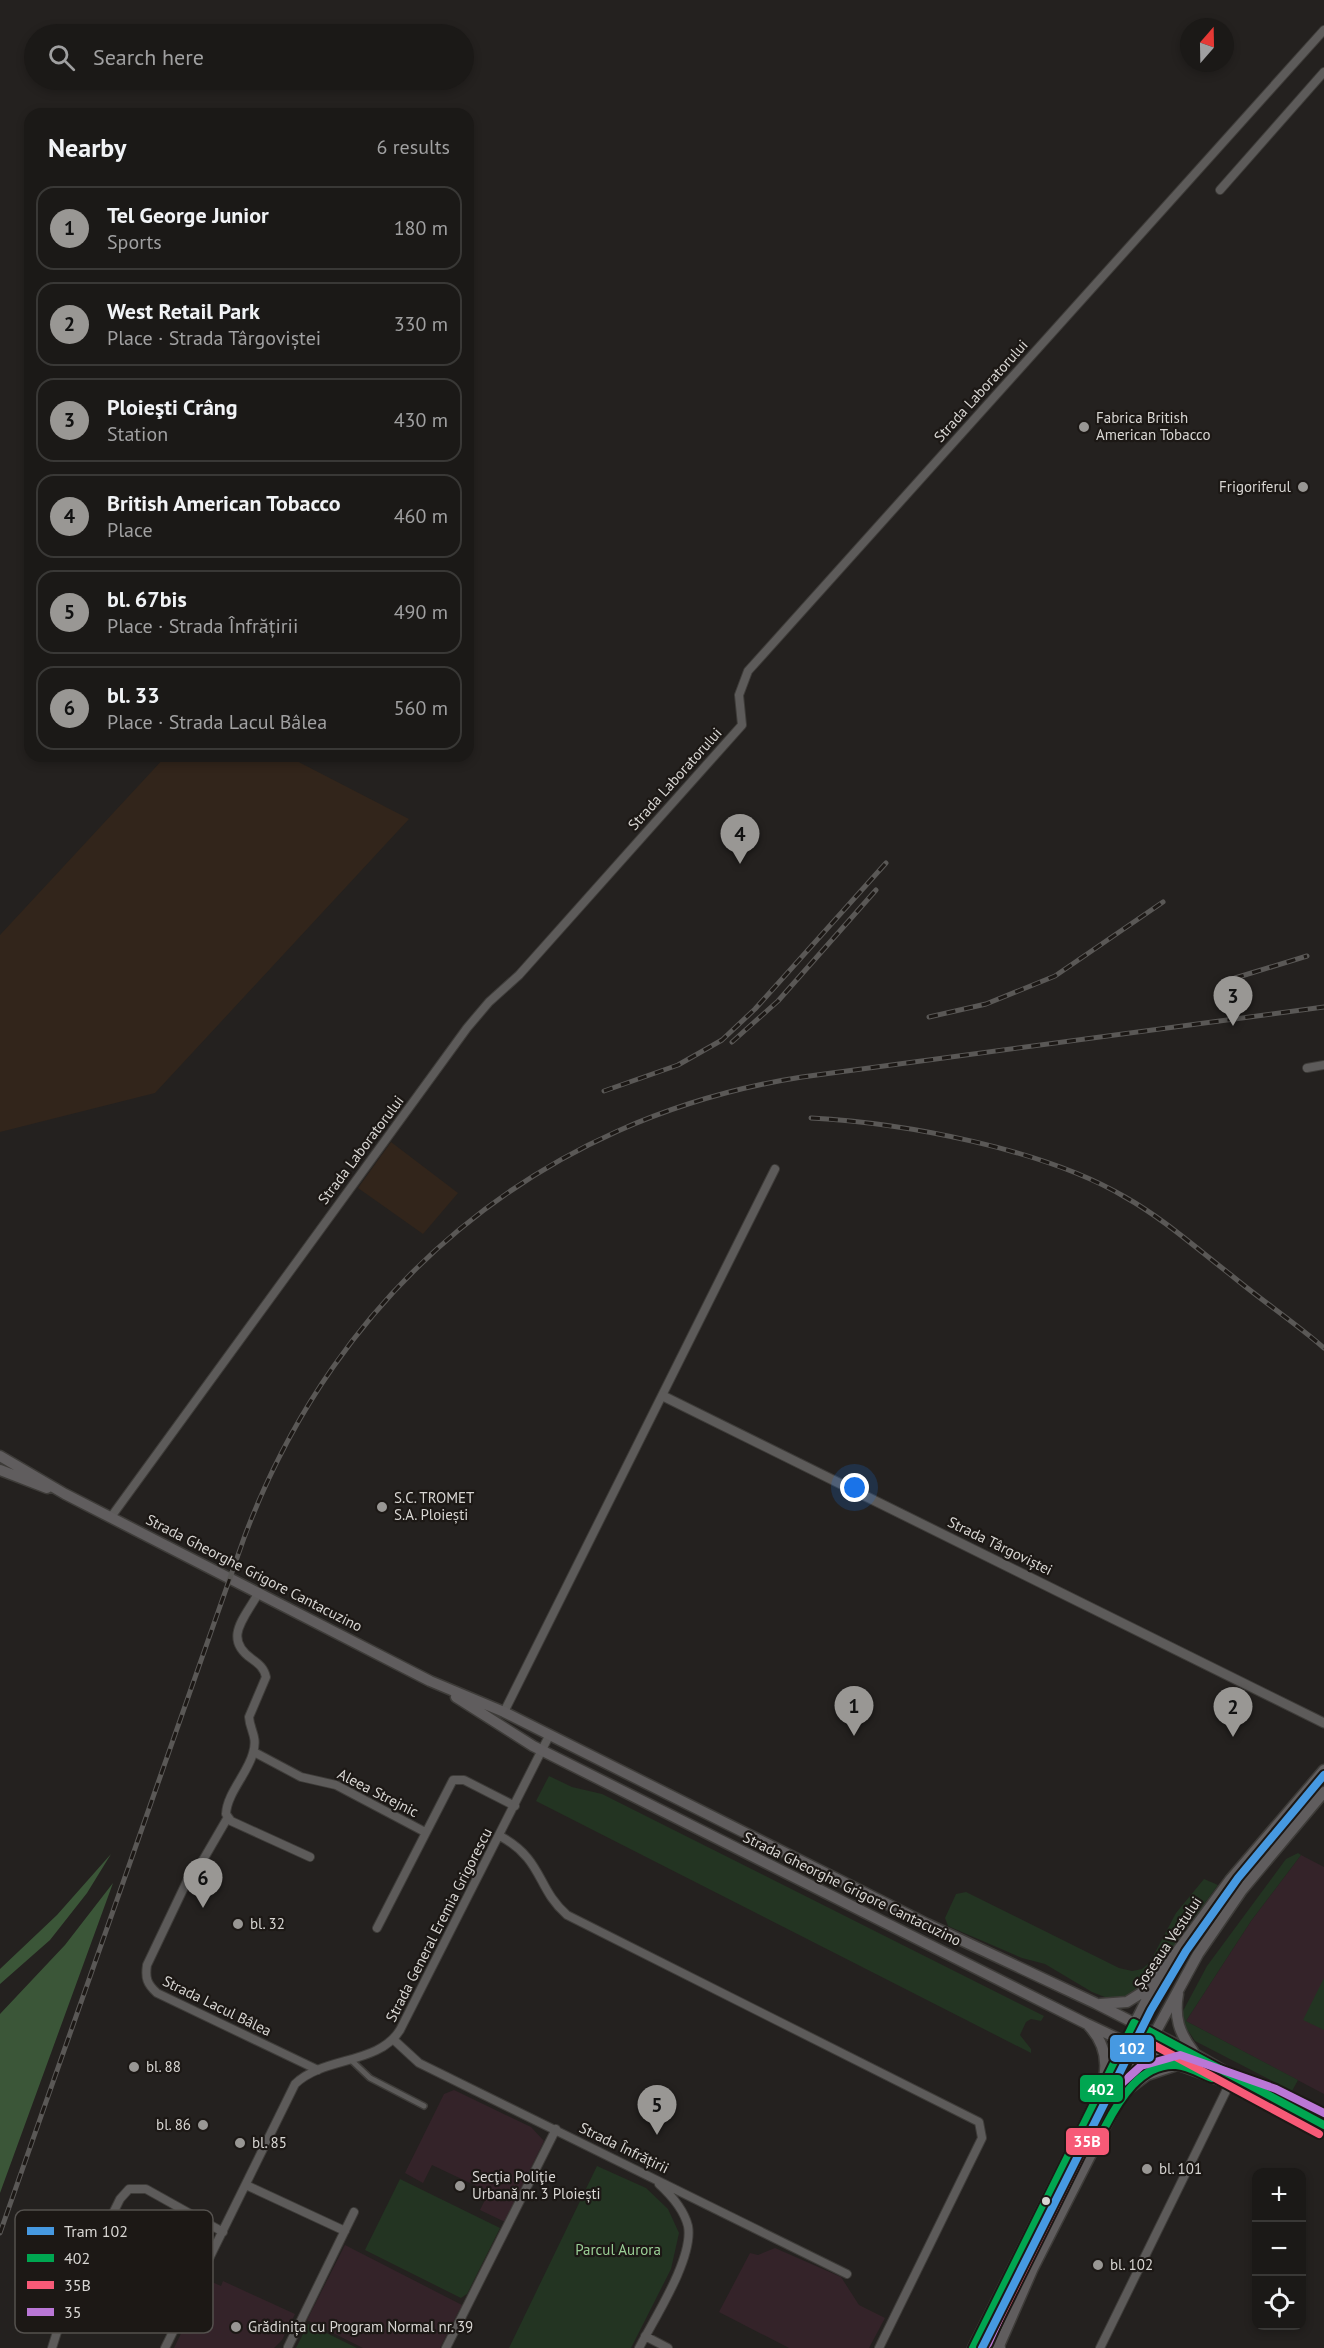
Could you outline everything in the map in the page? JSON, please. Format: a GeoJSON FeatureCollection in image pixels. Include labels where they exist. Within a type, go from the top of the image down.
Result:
{"type":"FeatureCollection","features":[{"type":"Feature","properties":{"kind":"main road","name":"Strada Gheorghe Grigore Cantacuzino"},"geometry":{"type":"LineString","coordinates":[[0,1456],[64,1494],[430,1681],[542,1751],[1145,2052],[1272,2099]]}},
{"type":"Feature","properties":{"kind":"main road","name":"Strada Gheorghe Grigore Cantacuzino"},"geometry":{"type":"LineString","coordinates":[[0,1470],[64,1494]]}},
{"type":"Feature","properties":{"kind":"main road","name":"Strada Gheorghe Grigore Cantacuzino"},"geometry":{"type":"LineString","coordinates":[[430,1681],[504,1712],[917,1919],[1095,2003],[1195,2054],[1272,2099],[1324,2125]]}},
{"type":"Feature","properties":{"kind":"main road"},"geometry":{"type":"LineString","coordinates":[[499,1724],[504,1712]]}},
{"type":"Feature","properties":{"kind":"main road","name":"Șoseaua Vestului"},"geometry":{"type":"LineString","coordinates":[[976,2343],[1157,1979],[1230,1880],[1324,1770]]}},
{"type":"Feature","properties":{"kind":"main road","name":"Șoseaua Vestului"},"geometry":{"type":"LineString","coordinates":[[999,2348],[1033,2268],[1119,2099],[1205,1942],[1242,1890],[1324,1792]]}},
{"type":"Feature","properties":{"kind":"main road"},"geometry":{"type":"LineString","coordinates":[[1095,2003],[1111,2005],[1127,2002],[1149,1989],[1157,1979]]}},
{"type":"Feature","properties":{"kind":"main road"},"geometry":{"type":"LineString","coordinates":[[1179,1987],[1176,2004],[1179,2030],[1195,2054]]}},
{"type":"Feature","properties":{"kind":"main road"},"geometry":{"type":"LineString","coordinates":[[1087,2024],[1101,2043],[1105,2054],[1101,2089]]}},
{"type":"Feature","properties":{"kind":"main road"},"geometry":{"type":"LineString","coordinates":[[1119,2099],[1146,2075],[1177,2065]]}},
{"type":"Feature","properties":{"kind":"street","name":"Strada Laboratorului"},"geometry":{"type":"LineString","coordinates":[[111,1517],[467,1028],[489,1002],[519,975],[742,725],[739,695],[748,671],[1324,30]]}},
{"type":"Feature","properties":{"kind":"street"},"geometry":{"type":"LineString","coordinates":[[1220,190],[1324,72]]}},
{"type":"Feature","properties":{"kind":"street"},"geometry":{"type":"LineString","coordinates":[[1307,1068],[1324,1065]]}},
{"type":"Feature","properties":{"kind":"street"},"geometry":{"type":"LineString","coordinates":[[504,1712],[775,1169]]}},
{"type":"Feature","properties":{"kind":"street","name":"Strada Târgoviștei"},"geometry":{"type":"LineString","coordinates":[[663,1396],[1324,1723]]}},
{"type":"Feature","properties":{"kind":"street"},"geometry":{"type":"LineString","coordinates":[[259,1592],[237,1632],[235,1641],[239,1649],[261,1666],[266,1677],[249,1717],[255,1732],[254,1752],[243,1778],[228,1803],[228,1817],[310,1857]]}},
{"type":"Feature","properties":{"kind":"street","name":"Strada General Eremia Grigorescu"},"geometry":{"type":"LineString","coordinates":[[213,2252],[296,2084],[318,2070],[380,2049],[394,2040],[549,1736]]}},
{"type":"Feature","properties":{"kind":"street","name":"Aleea Strejnic"},"geometry":{"type":"LineString","coordinates":[[254,1752],[301,1777],[336,1785],[425,1832]]}},
{"type":"Feature","properties":{"kind":"street","name":"Aleea Strejnic"},"geometry":{"type":"LineString","coordinates":[[377,1928],[450,1784],[458,1778],[515,1806]]}},
{"type":"Feature","properties":{"kind":"street","name":"Strada Lacul Bâlea"},"geometry":{"type":"LineString","coordinates":[[228,1817],[183,1888],[147,1965],[148,1986],[156,1993],[318,2070]]}},
{"type":"Feature","properties":{"kind":"street"},"geometry":{"type":"LineString","coordinates":[[500,1836],[515,1844],[529,1857],[554,1901],[567,1915],[979,2122],[982,2138],[879,2348]]}},
{"type":"Feature","properties":{"kind":"street","name":"Strada Înfrățirii"},"geometry":{"type":"LineString","coordinates":[[394,2040],[419,2063],[846,2274]]}},
{"type":"Feature","properties":{"kind":"street"},"geometry":{"type":"LineString","coordinates":[[350,2059],[370,2078],[424,2106]]}},
{"type":"Feature","properties":{"kind":"street"},"geometry":{"type":"LineString","coordinates":[[1100,2348],[1229,2085]]}},
{"type":"Feature","properties":{"kind":"street"},"geometry":{"type":"LineString","coordinates":[[446,2348],[556,2129]]}},
{"type":"Feature","properties":{"kind":"street"},"geometry":{"type":"LineString","coordinates":[[639,2348],[683,2260],[688,2237],[688,2228],[679,2206],[652,2177]]}},
{"type":"Feature","properties":{"kind":"street"},"geometry":{"type":"LineString","coordinates":[[246,2185],[345,2231]]}},
{"type":"Feature","properties":{"kind":"street"},"geometry":{"type":"LineString","coordinates":[[115,2210],[129,2189],[146,2189],[184,2210]]}},
{"type":"Feature","properties":{"kind":"street"},"geometry":{"type":"LineString","coordinates":[[288,2347],[354,2212]]}},
{"type":"Feature","properties":{"kind":"street"},"geometry":{"type":"LineString","coordinates":[[213,2226],[223,2232]]}},
{"type":"Feature","properties":{"kind":"street"},"geometry":{"type":"LineString","coordinates":[[52,2348],[57,2333]]}},
{"type":"Feature","properties":{"kind":"street","name":"Strada General Eremia Grigorescu"},"geometry":{"type":"LineString","coordinates":[[165,2348],[172,2333]]}},
{"type":"Feature","properties":{"kind":"street"},"geometry":{"type":"LineString","coordinates":[[645,2336],[668,2348]]}},
{"type":"Feature","properties":{"kind":"street"},"geometry":{"type":"LineString","coordinates":[[976,2343],[999,2348]]}},
{"type":"Feature","properties":{"kind":"shaded area"},"geometry":{"type":"Polygon","coordinates":[[[160,762],[299,762],[409,819],[155,1093],[0,1132],[0,935],[160,762]]]}},
{"type":"Feature","properties":{"kind":"shaded area"},"geometry":{"type":"Polygon","coordinates":[[[391,1142],[458,1193],[423,1234],[358,1188],[391,1142]]]}},
{"type":"Feature","properties":{"kind":"shaded area"},"geometry":{"type":"Polygon","coordinates":[[[1301,1855],[1324,1867],[1324,2094],[1186,2021],[1251,1921],[1301,1855]]]}},
{"type":"Feature","properties":{"kind":"shaded area"},"geometry":{"type":"Polygon","coordinates":[[[454,2090],[531,2127],[544,2141],[505,2222],[480,2210],[489,2192],[432,2165],[423,2183],[405,2173],[444,2094],[454,2090]]]}},
{"type":"Feature","properties":{"kind":"shaded area"},"geometry":{"type":"Polygon","coordinates":[[[345,2245],[462,2305],[440,2348],[363,2348],[307,2320],[345,2245]]]}},
{"type":"Feature","properties":{"kind":"shaded area"},"geometry":{"type":"Polygon","coordinates":[[[775,2248],[841,2277],[859,2305],[885,2318],[869,2348],[789,2348],[719,2312],[750,2253],[758,2255],[775,2248]]]}},
{"type":"Feature","properties":{"kind":"shaded area","name":"Grădinița cu Program Normal nr. 39"},"geometry":{"type":"Polygon","coordinates":[[[223,2281],[295,2314],[282,2340],[274,2348],[174,2348],[181,2333],[213,2333],[213,2282],[221,2286],[223,2281]]]}},
{"type":"Feature","properties":{"kind":"green space"},"geometry":{"type":"Polygon","coordinates":[[[549,1776],[572,1787],[602,1794],[1044,2016],[1041,2021],[1031,2019],[1026,2022],[1020,2035],[1031,2049],[1031,2053],[536,1801],[549,1776]]]}},
{"type":"Feature","properties":{"kind":"green space"},"geometry":{"type":"Polygon","coordinates":[[[1298,1853],[1301,1855],[1251,1921],[1186,2021],[1298,2080],[1292,2091],[1195,2041],[1183,2023],[1183,2011],[1207,1966],[1286,1859],[1298,1853]]]}},
{"type":"Feature","properties":{"kind":"green space"},"geometry":{"type":"Polygon","coordinates":[[[111,1854],[87,1893],[50,1940],[0,1984],[0,1969],[57,1915],[111,1854]]]}},
{"type":"Feature","properties":{"kind":"green space"},"geometry":{"type":"Polygon","coordinates":[[[1204,1879],[1218,1885],[1146,1985],[1123,2000],[1110,1999],[1092,1992],[1045,1964],[1022,1958],[948,1926],[945,1918],[956,1894],[966,1892],[1119,1968],[1132,1971],[1142,1969],[1150,1962],[1176,1913],[1204,1879]]]}},
{"type":"Feature","properties":{"kind":"green space"},"geometry":{"type":"Polygon","coordinates":[[[113,1883],[0,2193],[0,2014],[65,1945],[113,1883]]]}},
{"type":"Feature","properties":{"kind":"green space"},"geometry":{"type":"Polygon","coordinates":[[[1324,1978],[1324,2030],[1303,2020],[1324,1978]]]}},
{"type":"Feature","properties":{"kind":"green space","name":"Parcul Aurora"},"geometry":{"type":"Polygon","coordinates":[[[597,2166],[646,2188],[668,2209],[679,2233],[671,2269],[631,2348],[509,2348],[597,2166]]]}},
{"type":"Feature","properties":{"kind":"green space"},"geometry":{"type":"Polygon","coordinates":[[[400,2179],[500,2228],[467,2294],[461,2298],[365,2250],[400,2179]]]}},
{"type":"Feature","properties":{"kind":"green space"},"geometry":{"type":"Polygon","coordinates":[[[308,2324],[357,2348],[296,2348],[308,2324]]]}},
{"type":"Feature","properties":{"kind":"railway"},"geometry":{"type":"LineString","coordinates":[[604,1091],[678,1065],[722,1040],[755,1009],[886,863]]}},
{"type":"Feature","properties":{"kind":"railway"},"geometry":{"type":"LineString","coordinates":[[732,1042],[778,1001],[876,890]]}},
{"type":"Feature","properties":{"kind":"railway"},"geometry":{"type":"LineString","coordinates":[[929,1017],[986,1004],[1055,976],[1163,902]]}},
{"type":"Feature","properties":{"kind":"railway"},"geometry":{"type":"LineString","coordinates":[[1235,978],[1307,956]]}},
{"type":"Feature","properties":{"kind":"railway"},"geometry":{"type":"LineString","coordinates":[[0,2233],[244,1538],[284,1449],[333,1367],[392,1294],[459,1230],[534,1175],[617,1131],[706,1098],[802,1077],[1324,1007]]}},
{"type":"Feature","properties":{"kind":"railway"},"geometry":{"type":"LineString","coordinates":[[811,1118],[888,1126],[973,1141],[1055,1165],[1092,1180],[1125,1197],[1166,1224],[1324,1348]]}},
{"type":"Feature","properties":{"kind":"tram line","name":"102"},"geometry":{"type":"LineString","coordinates":[[982,2348],[1151,2010],[1186,1951],[1238,1878],[1324,1775]]}},
{"type":"Feature","properties":{"kind":"transit line","name":"402"},"geometry":{"type":"LineString","coordinates":[[973,2348],[1134,2023],[1324,2125]]}},
{"type":"Feature","properties":{"kind":"transit line","name":"35B"},"geometry":{"type":"LineString","coordinates":[[985,2348],[1139,2037],[1319,2134]]}},
{"type":"Feature","properties":{"kind":"transit line","name":"35"},"geometry":{"type":"LineString","coordinates":[[988,2344],[1024,2263],[1110,2094],[1141,2066],[1180,2055],[1276,2089],[1324,2113]]}},
{"type":"Feature","properties":{"kind":"transit line","name":"402"},"geometry":{"type":"LineString","coordinates":[[1105,2127],[1124,2095],[1152,2070],[1176,2065],[1190,2068],[1212,2078]]}},
{"type":"Feature","properties":{"kind":"place","name":"Fabrica British American Tobacco"},"geometry":{"type":"Point","coordinates":[1084,427]}},
{"type":"Feature","properties":{"kind":"place","name":"Frigoriferul"},"geometry":{"type":"Point","coordinates":[1303,487]}},
{"type":"Feature","properties":{"kind":"place","name":"British American Tobacco"},"geometry":{"type":"Point","coordinates":[740,864]}},
{"type":"Feature","properties":{"kind":"place","name":"Ploieşti Crâng"},"geometry":{"type":"Point","coordinates":[1233,1026]}},
{"type":"Feature","properties":{"kind":"place","name":"S.C. TROMET S.A. Ploiești"},"geometry":{"type":"Point","coordinates":[382,1507]}},
{"type":"Feature","properties":{"kind":"place","name":"Tel George Junior"},"geometry":{"type":"Point","coordinates":[854,1736]}},
{"type":"Feature","properties":{"kind":"place","name":"West Retail Park"},"geometry":{"type":"Point","coordinates":[1233,1737]}},
{"type":"Feature","properties":{"kind":"place","name":"bl. 33"},"geometry":{"type":"Point","coordinates":[203,1908]}},
{"type":"Feature","properties":{"kind":"place","name":"bl. 32"},"geometry":{"type":"Point","coordinates":[238,1924]}},
{"type":"Feature","properties":{"kind":"place","name":"bl. 88"},"geometry":{"type":"Point","coordinates":[134,2067]}},
{"type":"Feature","properties":{"kind":"place","name":"bl. 86"},"geometry":{"type":"Point","coordinates":[203,2125]}},
{"type":"Feature","properties":{"kind":"place","name":"bl. 67bis"},"geometry":{"type":"Point","coordinates":[657,2135]}},
{"type":"Feature","properties":{"kind":"place","name":"bl. 85"},"geometry":{"type":"Point","coordinates":[240,2143]}},
{"type":"Feature","properties":{"kind":"place","name":"bl. 101"},"geometry":{"type":"Point","coordinates":[1147,2169]}},
{"type":"Feature","properties":{"kind":"place","name":"Secţia Poliţie Urbană nr. 3 Ploiești"},"geometry":{"type":"Point","coordinates":[460,2186]}},
{"type":"Feature","properties":{"kind":"place","name":"bl. 102"},"geometry":{"type":"Point","coordinates":[1098,2265]}},
{"type":"Feature","properties":{"kind":"place","name":"Grădinița cu Program Normal nr. 39"},"geometry":{"type":"Point","coordinates":[236,2327]}}]}
